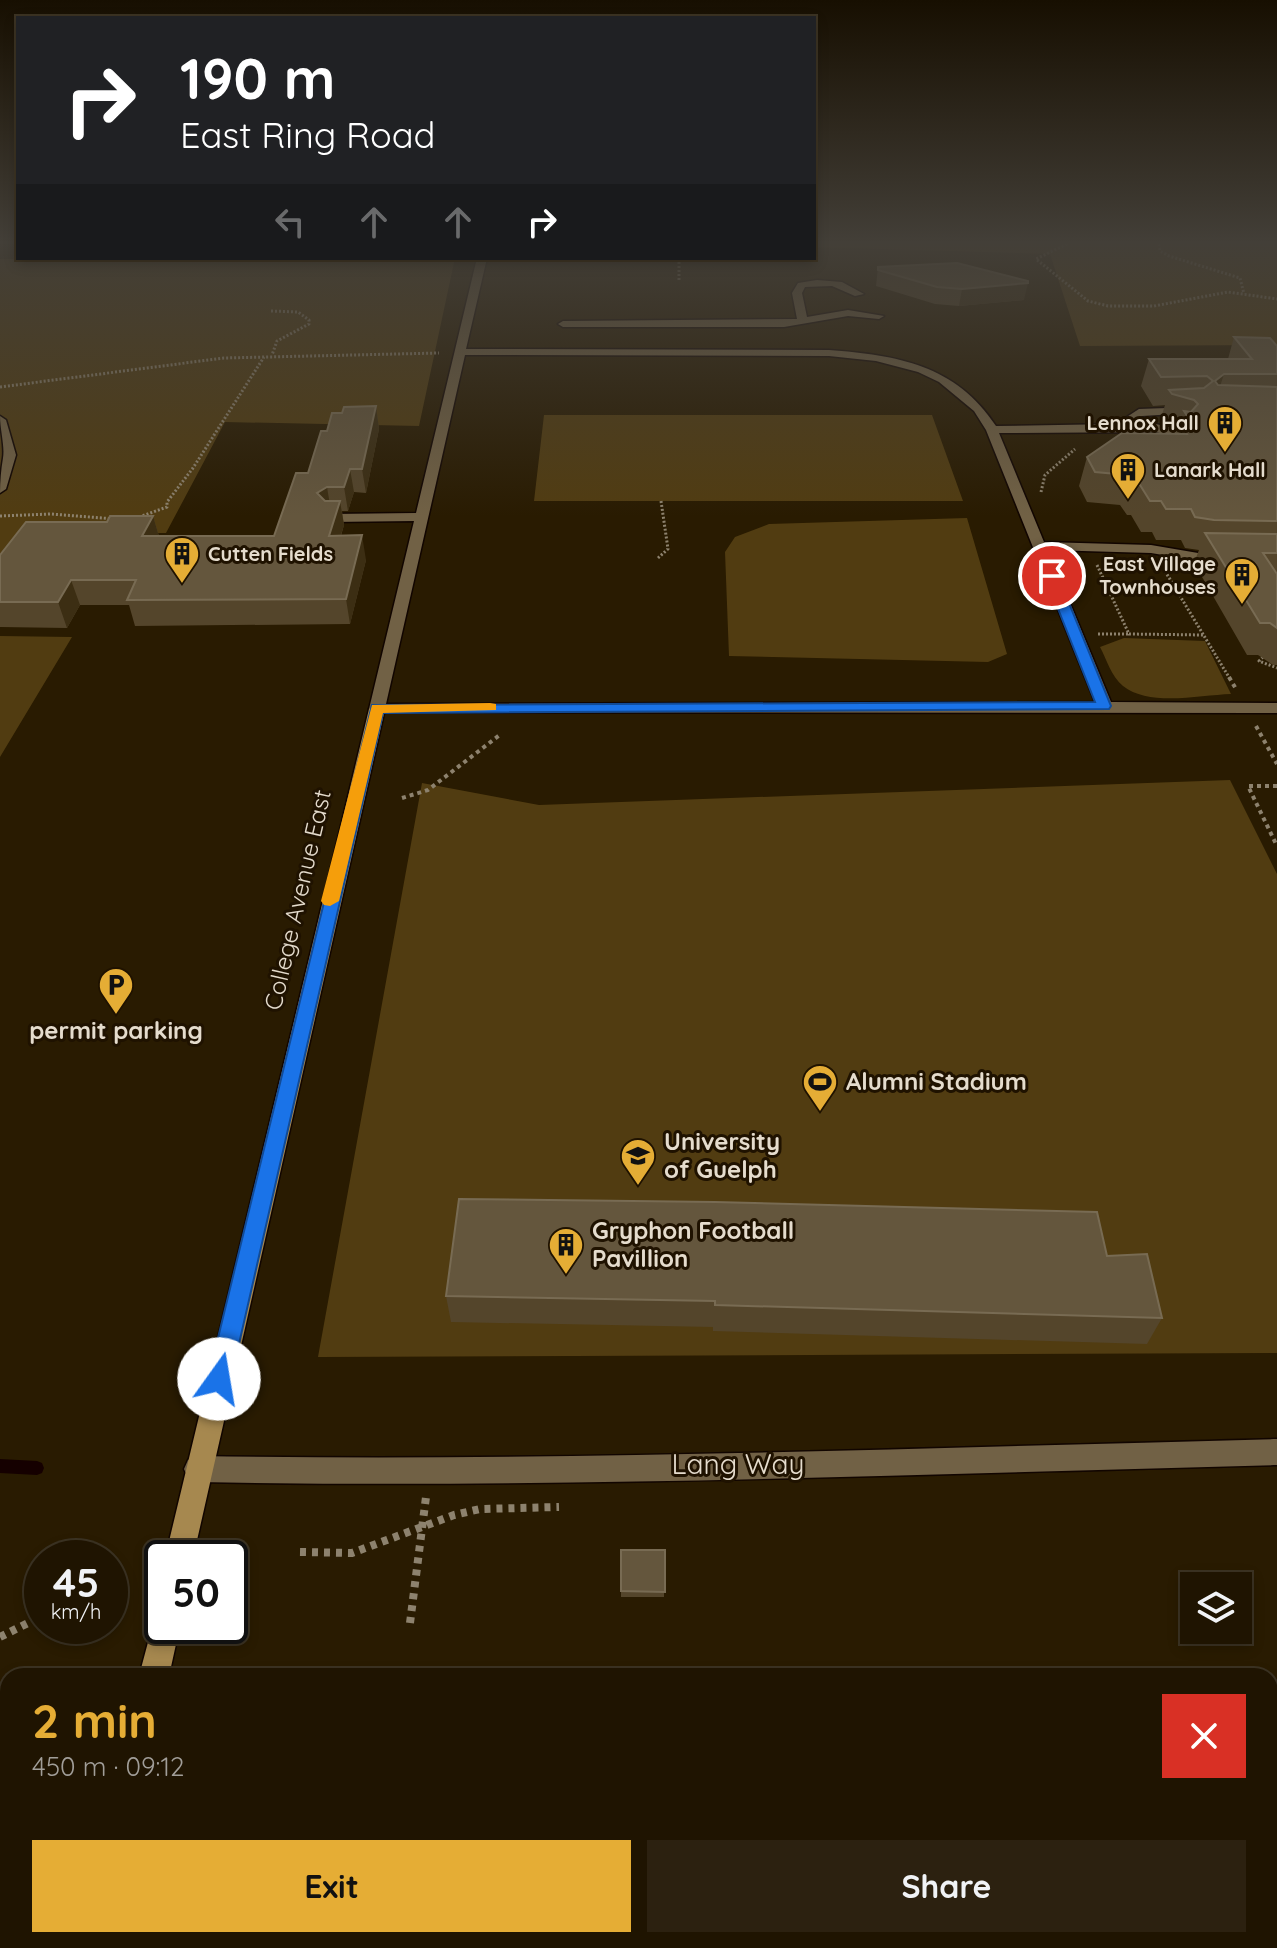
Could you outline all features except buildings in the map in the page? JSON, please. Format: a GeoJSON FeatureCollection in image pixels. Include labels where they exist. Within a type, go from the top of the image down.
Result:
{"type":"FeatureCollection","features":[{"type":"Feature","properties":{"kind":"main road","name":"College Avenue East"},"geometry":{"type":"LineString","coordinates":[[183,1540],[377,709]]}},
{"type":"Feature","properties":{"kind":"main road"},"geometry":{"type":"LineString","coordinates":[[156,1668],[161,1644]]}},
{"type":"Feature","properties":{"kind":"street","name":"College Avenue East"},"geometry":{"type":"LineString","coordinates":[[377,709],[464,335]]}},
{"type":"Feature","properties":{"kind":"street"},"geometry":{"type":"LineString","coordinates":[[609,352],[612,335]]}},
{"type":"Feature","properties":{"kind":"street"},"geometry":{"type":"LineString","coordinates":[[460,352],[829,353],[883,359],[927,371],[953,385],[972,401],[992,430],[1104,706]]}},
{"type":"Feature","properties":{"kind":"street"},"geometry":{"type":"LineString","coordinates":[[1119,428],[1139,413],[1195,409]]}},
{"type":"Feature","properties":{"kind":"street"},"geometry":{"type":"LineString","coordinates":[[0,420],[10,455],[0,489]]}},
{"type":"Feature","properties":{"kind":"street"},"geometry":{"type":"LineString","coordinates":[[992,430],[1156,428],[1181,434]]}},
{"type":"Feature","properties":{"kind":"street"},"geometry":{"type":"LineString","coordinates":[[331,518],[424,517]]}},
{"type":"Feature","properties":{"kind":"street"},"geometry":{"type":"LineString","coordinates":[[1039,546],[1151,549],[1204,558],[1277,558]]}},
{"type":"Feature","properties":{"kind":"street"},"geometry":{"type":"LineString","coordinates":[[377,709],[1277,708]]}},
{"type":"Feature","properties":{"kind":"street","name":"Lang Way"},"geometry":{"type":"LineString","coordinates":[[198,1469],[982,1461],[1277,1452]]}},
{"type":"Feature","properties":{"kind":"path"},"geometry":{"type":"LineString","coordinates":[[272,355],[277,341],[288,335]]}},
{"type":"Feature","properties":{"kind":"path"},"geometry":{"type":"LineString","coordinates":[[0,387],[171,363],[272,355],[351,357],[460,352]]}},
{"type":"Feature","properties":{"kind":"path"},"geometry":{"type":"LineString","coordinates":[[132,518],[167,507],[167,502],[193,468],[265,356]]}},
{"type":"Feature","properties":{"kind":"path"},"geometry":{"type":"LineString","coordinates":[[658,558],[668,549],[661,501]]}},
{"type":"Feature","properties":{"kind":"path"},"geometry":{"type":"LineString","coordinates":[[0,516],[51,514],[123,519]]}},
{"type":"Feature","properties":{"kind":"path"},"geometry":{"type":"LineString","coordinates":[[1151,549],[1277,764]]}},
{"type":"Feature","properties":{"kind":"path"},"geometry":{"type":"LineString","coordinates":[[1263,657],[1259,661],[1277,668]]}},
{"type":"Feature","properties":{"kind":"path"},"geometry":{"type":"LineString","coordinates":[[402,798],[428,790],[501,734]]}},
{"type":"Feature","properties":{"kind":"path"},"geometry":{"type":"LineString","coordinates":[[1277,786],[1248,786],[1277,846]]}},
{"type":"Feature","properties":{"kind":"path"},"geometry":{"type":"LineString","coordinates":[[410,1623],[430,1469]]}},
{"type":"Feature","properties":{"kind":"path"},"geometry":{"type":"LineString","coordinates":[[300,1552],[352,1553],[423,1526],[480,1509],[559,1507]]}},
{"type":"Feature","properties":{"kind":"path"},"geometry":{"type":"LineString","coordinates":[[0,1637],[24,1625]]}},
{"type":"Feature","properties":{"kind":"shaded area"},"geometry":{"type":"Polygon","coordinates":[[[0,335],[439,335],[419,426],[225,422],[166,533],[18,533],[0,560],[0,335]]]}},
{"type":"Feature","properties":{"kind":"shaded area"},"geometry":{"type":"Polygon","coordinates":[[[1076,335],[1277,335],[1277,345],[1080,346],[1076,335]]]}},
{"type":"Feature","properties":{"kind":"shaded area"},"geometry":{"type":"Polygon","coordinates":[[[544,415],[932,415],[963,501],[534,501],[544,415]]]}},
{"type":"Feature","properties":{"kind":"shaded area"},"geometry":{"type":"Polygon","coordinates":[[[967,518],[1007,654],[988,662],[729,656],[725,552],[735,537],[769,524],[967,518]]]}},
{"type":"Feature","properties":{"kind":"shaded area"},"geometry":{"type":"Polygon","coordinates":[[[0,636],[72,637],[0,757],[0,636]]]}},
{"type":"Feature","properties":{"kind":"shaded area"},"geometry":{"type":"Polygon","coordinates":[[[1124,638],[1205,641],[1231,694],[1160,698],[1134,692],[1115,678],[1100,647],[1124,638]]]}},
{"type":"Feature","properties":{"kind":"shaded area","name":"Alumni Stadium"},"geometry":{"type":"Polygon","coordinates":[[[1230,780],[1277,874],[1277,1353],[318,1357],[422,783],[539,805],[1230,780]]]}},
{"type":"Feature","properties":{"kind":"waterway"},"geometry":{"type":"LineString","coordinates":[[0,1466],[37,1468]]}},
{"type":"Feature","properties":{"kind":"slow traffic"},"geometry":{"type":"LineString","coordinates":[[330,901],[377,709],[490,707]]}},
{"type":"Feature","properties":{"kind":"place","name":"Lennox Hall"},"geometry":{"type":"Point","coordinates":[1225,454]}},
{"type":"Feature","properties":{"kind":"place","name":"Lanark Hall"},"geometry":{"type":"Point","coordinates":[1128,501]}},
{"type":"Feature","properties":{"kind":"place","name":"Cutten Fields"},"geometry":{"type":"Point","coordinates":[182,585]}},
{"type":"Feature","properties":{"kind":"place","name":"East Village Townhouses"},"geometry":{"type":"Point","coordinates":[1242,606]}},
{"type":"Feature","properties":{"kind":"place","name":"permit parking"},"geometry":{"type":"Point","coordinates":[116,1016]}},
{"type":"Feature","properties":{"kind":"place","name":"Alumni Stadium"},"geometry":{"type":"Point","coordinates":[820,1113]}},
{"type":"Feature","properties":{"kind":"place","name":"University of Guelph"},"geometry":{"type":"Point","coordinates":[638,1187]}},
{"type":"Feature","properties":{"kind":"place","name":"Gryphon Football Pavillion"},"geometry":{"type":"Point","coordinates":[566,1276]}},
{"type":"Feature","properties":{"kind":"route"},"geometry":{"type":"LineString","coordinates":[[219,1379],[377,709],[1104,706],[1052,576]]}}]}
